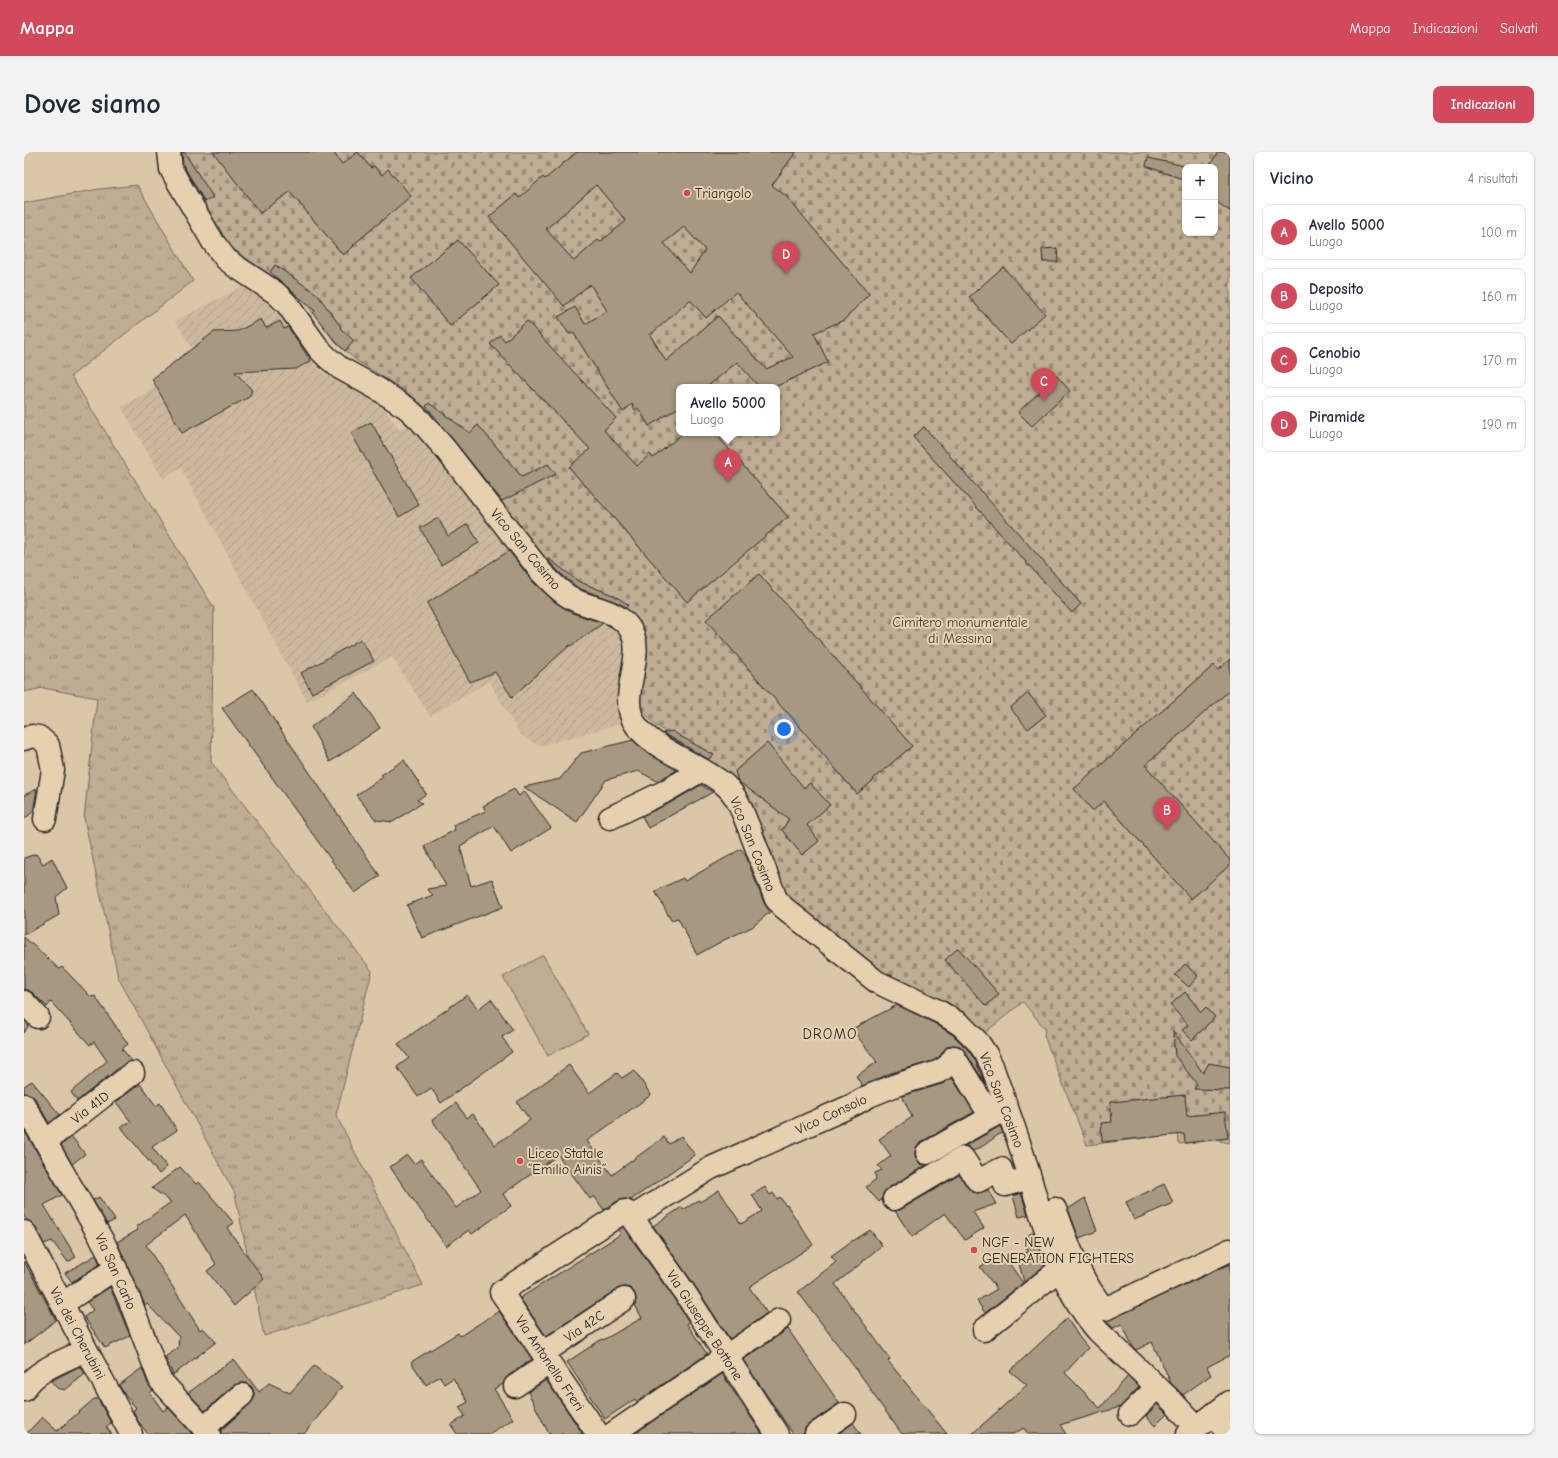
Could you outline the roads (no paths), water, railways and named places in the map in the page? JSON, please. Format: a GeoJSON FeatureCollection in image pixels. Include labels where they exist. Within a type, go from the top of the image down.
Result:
{"type":"FeatureCollection","features":[{"type":"Feature","properties":{"kind":"street","name":"Vico San Cosimo"},"geometry":{"type":"LineString","coordinates":[[169,152],[171,168],[177,180],[213,242],[226,258],[235,266],[276,294],[287,304],[319,349],[328,358],[340,368],[378,389],[407,408],[420,420],[446,450],[538,567],[554,585],[562,592],[579,602],[605,610],[623,620],[633,634],[635,643],[635,653],[629,688],[631,715],[637,726],[656,742],[712,775],[733,793],[738,801],[776,899],[783,907],[877,982],[940,1012],[961,1025],[970,1033],[986,1054],[998,1112],[1030,1178],[1061,1268],[1077,1301],[1090,1322],[1157,1387],[1192,1431]]}},
{"type":"Feature","properties":{"kind":"street"},"geometry":{"type":"LineString","coordinates":[[24,739],[32,736],[39,737],[48,745],[54,770],[45,819]]}},
{"type":"Feature","properties":{"kind":"street"},"geometry":{"type":"LineString","coordinates":[[610,818],[664,792],[702,770]]}},
{"type":"Feature","properties":{"kind":"street","name":"Vico Consolo"},"geometry":{"type":"LineString","coordinates":[[632,1217],[711,1168],[853,1105],[869,1096],[896,1085],[938,1072],[948,1066],[954,1057],[998,1112]]}},
{"type":"Feature","properties":{"kind":"street","name":"Via 41D"},"geometry":{"type":"LineString","coordinates":[[46,1141],[133,1073]]}},
{"type":"Feature","properties":{"kind":"street","name":"Via San Carlo"},"geometry":{"type":"LineString","coordinates":[[24,1105],[97,1229],[116,1268],[160,1380],[206,1431]]}},
{"type":"Feature","properties":{"kind":"street"},"geometry":{"type":"LineString","coordinates":[[927,1153],[998,1112]]}},
{"type":"Feature","properties":{"kind":"street"},"geometry":{"type":"LineString","coordinates":[[894,1198],[963,1158],[978,1181],[1001,1169],[1005,1185],[1030,1178]]}},
{"type":"Feature","properties":{"kind":"street"},"geometry":{"type":"LineString","coordinates":[[1055,1209],[1078,1266],[1099,1302],[1105,1309],[1230,1250]]}},
{"type":"Feature","properties":{"kind":"street","name":"Via Antonello Freri"},"geometry":{"type":"LineString","coordinates":[[598,1434],[501,1292],[625,1211],[632,1217]]}},
{"type":"Feature","properties":{"kind":"street","name":"Via Giuseppe Bottone"},"geometry":{"type":"LineString","coordinates":[[632,1217],[683,1290],[777,1434]]}},
{"type":"Feature","properties":{"kind":"street","name":"Via dei Cherubini"},"geometry":{"type":"LineString","coordinates":[[24,1232],[131,1434]]}},
{"type":"Feature","properties":{"kind":"street"},"geometry":{"type":"LineString","coordinates":[[62,1304],[116,1268]]}},
{"type":"Feature","properties":{"kind":"street"},"geometry":{"type":"LineString","coordinates":[[984,1330],[1061,1268]]}},
{"type":"Feature","properties":{"kind":"street","name":"Via 42C"},"geometry":{"type":"LineString","coordinates":[[515,1386],[546,1358],[624,1299]]}},
{"type":"Feature","properties":{"kind":"street"},"geometry":{"type":"LineString","coordinates":[[612,1434],[779,1320]]}},
{"type":"Feature","properties":{"kind":"street"},"geometry":{"type":"LineString","coordinates":[[24,1390],[26,1386],[39,1375],[86,1350]]}},
{"type":"Feature","properties":{"kind":"street"},"geometry":{"type":"LineString","coordinates":[[1130,1414],[1157,1387]]}},
{"type":"Feature","properties":{"kind":"street"},"geometry":{"type":"LineString","coordinates":[[206,1431],[242,1395]]}},
{"type":"Feature","properties":{"kind":"street"},"geometry":{"type":"LineString","coordinates":[[1192,1431],[1223,1408],[1227,1434]]}},
{"type":"Feature","properties":{"kind":"street"},"geometry":{"type":"LineString","coordinates":[[816,1434],[845,1414]]}},
{"type":"Feature","properties":{"kind":"place","name":"Triangolo"},"geometry":{"type":"Point","coordinates":[687,193]}},
{"type":"Feature","properties":{"kind":"place","name":"Piramide"},"geometry":{"type":"Point","coordinates":[786,274]}},
{"type":"Feature","properties":{"kind":"place","name":"Cenobio"},"geometry":{"type":"Point","coordinates":[1044,401]}},
{"type":"Feature","properties":{"kind":"place","name":"Avello 5000"},"geometry":{"type":"Point","coordinates":[728,482]}},
{"type":"Feature","properties":{"kind":"place","name":"Deposito"},"geometry":{"type":"Point","coordinates":[1167,830]}},
{"type":"Feature","properties":{"kind":"place","name":"Liceo Statale “Emilio Ainis”"},"geometry":{"type":"Point","coordinates":[520,1161]}},
{"type":"Feature","properties":{"kind":"place","name":"NGF - NEW GENERATION FIGHTERS"},"geometry":{"type":"Point","coordinates":[974,1250]}},
{"type":"Feature","properties":{"kind":"district","name":"DROMO"},"geometry":{"type":"Point","coordinates":[830,1034]}},
{"type":"Feature","properties":{"kind":"park label","name":"Cimitero monumentale di Messina"},"geometry":{"type":"Point","coordinates":[960,630]}}]}
